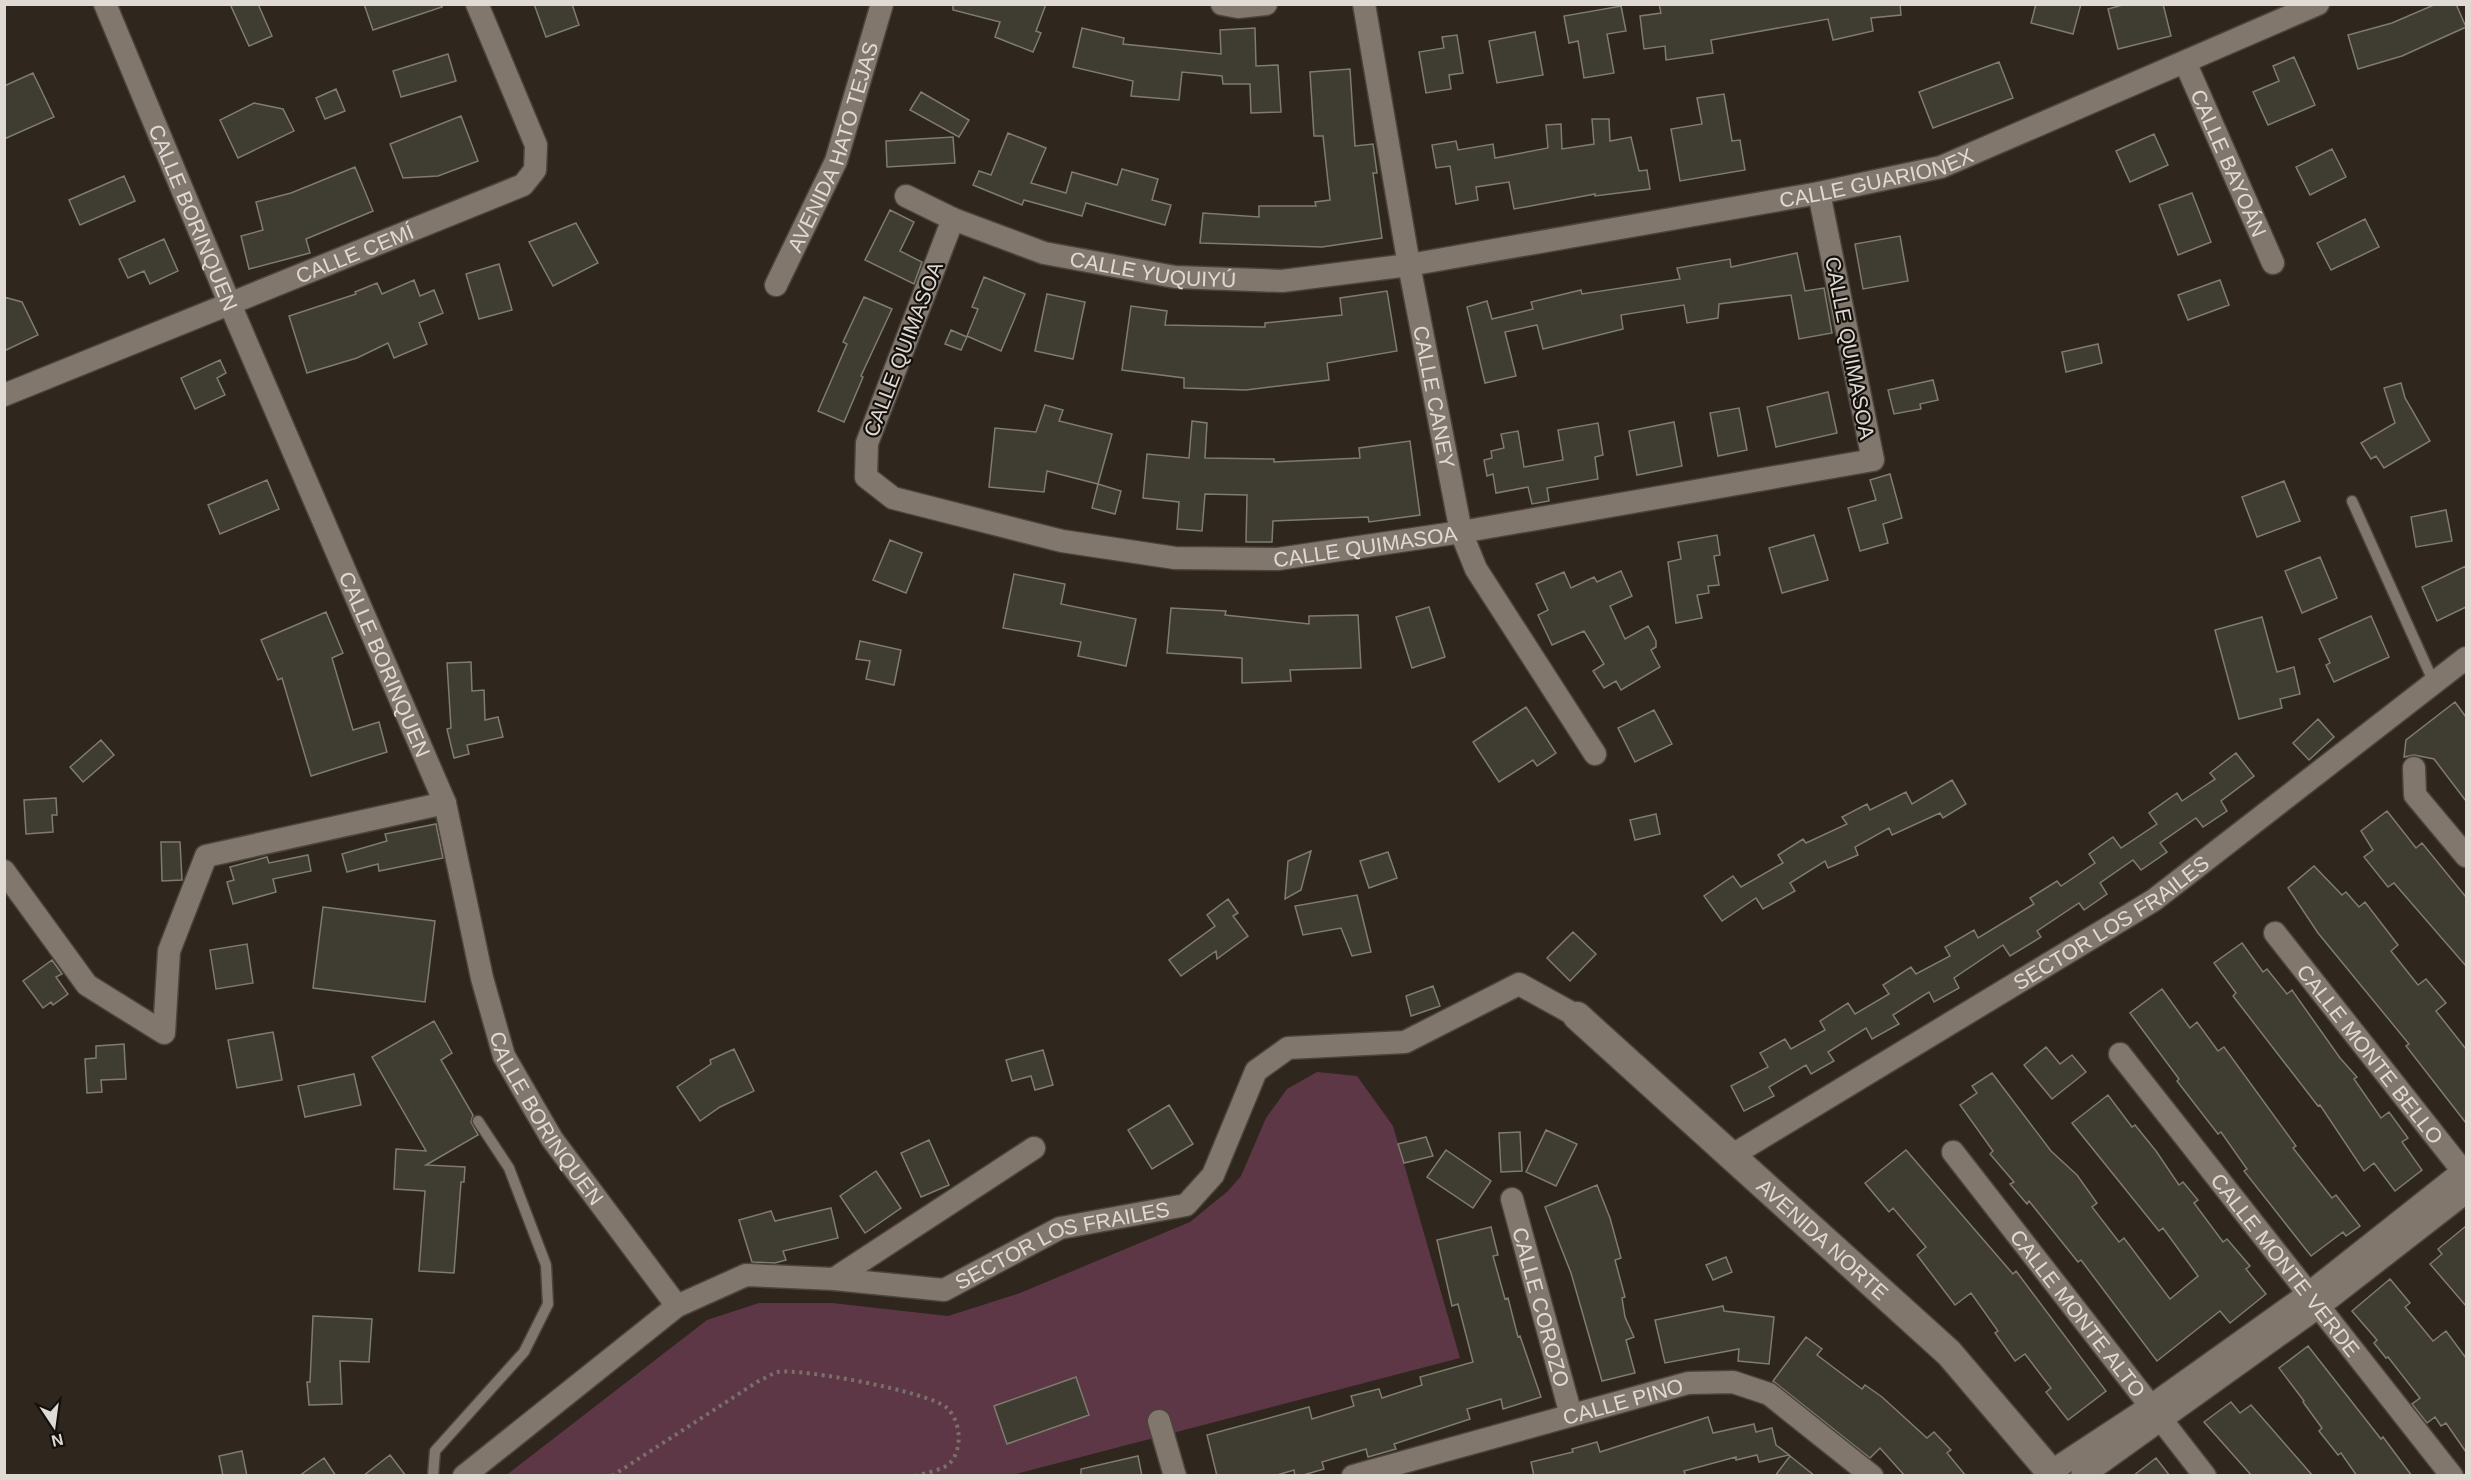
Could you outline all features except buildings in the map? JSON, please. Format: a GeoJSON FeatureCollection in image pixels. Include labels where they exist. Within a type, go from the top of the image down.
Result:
{"type":"FeatureCollection","features":[{"type":"Feature","properties":{"kind":"street","name":"CALLE BORINQUEN"},"geometry":{"type":"LineString","coordinates":[[105,4],[229,302],[445,804],[482,978],[504,1056],[552,1139],[677,1306]]}},
{"type":"Feature","properties":{"kind":"street","name":"CALLE CEMÍ"},"geometry":{"type":"LineString","coordinates":[[4,395],[229,302],[523,185],[535,170],[536,145],[477,4]]}},
{"type":"Feature","properties":{"kind":"street","name":"AVENIDA HATO TEJAS"},"geometry":{"type":"LineString","coordinates":[[776,285],[836,161],[882,4]]}},
{"type":"Feature","properties":{"kind":"street"},"geometry":{"type":"LineString","coordinates":[[1222,4],[1238,7],[1266,4]]}},
{"type":"Feature","properties":{"kind":"street","name":"CALLE CANEY"},"geometry":{"type":"LineString","coordinates":[[1364,4],[1409,265],[1461,532],[1476,569],[1595,754]]}},
{"type":"Feature","properties":{"kind":"street","name":"CALLE GUARIONEX"},"geometry":{"type":"LineString","coordinates":[[1409,265],[1819,193],[1941,167],[2318,4]]}},
{"type":"Feature","properties":{"kind":"street","name":"CALLE BAYOÁN"},"geometry":{"type":"LineString","coordinates":[[2185,62],[2273,263]]}},
{"type":"Feature","properties":{"kind":"street","name":"CALLE QUIMASOA"},"geometry":{"type":"LineString","coordinates":[[953,219],[867,444],[866,477],[893,498],[1062,541],[1175,558],[1278,559],[1461,532],[1873,460],[1819,193]]}},
{"type":"Feature","properties":{"kind":"street","name":"CALLE YUQUIYÚ"},"geometry":{"type":"LineString","coordinates":[[906,196],[953,219],[1044,253],[1175,277],[1282,281],[1409,265]]}},
{"type":"Feature","properties":{"kind":"street","name":"SECTOR LOS FRAILES"},"geometry":{"type":"LineString","coordinates":[[1731,1156],[2154,900],[2466,658]]}},
{"type":"Feature","properties":{"kind":"street"},"geometry":{"type":"LineString","coordinates":[[2414,768],[2415,795],[2466,856]]}},
{"type":"Feature","properties":{"kind":"street"},"geometry":{"type":"LineString","coordinates":[[4,871],[87,985],[164,1034],[169,951],[206,856],[445,804]]}},
{"type":"Feature","properties":{"kind":"street","name":"CALLE MONTE BELLO"},"geometry":{"type":"LineString","coordinates":[[2275,933],[2466,1177]]}},
{"type":"Feature","properties":{"kind":"street","name":"SECTOR LOS FRAILES"},"geometry":{"type":"LineString","coordinates":[[834,1279],[944,1290],[1060,1228],[1186,1205],[1213,1175],[1256,1071],[1288,1048],[1405,1042],[1519,984],[1577,1016]]}},
{"type":"Feature","properties":{"kind":"street","name":"AVENIDA NORTE"},"geometry":{"type":"LineString","coordinates":[[1577,1016],[1948,1353],[2053,1473]]}},
{"type":"Feature","properties":{"kind":"street","name":"CALLE MONTE VERDE"},"geometry":{"type":"LineString","coordinates":[[2120,1054],[2452,1476]]}},
{"type":"Feature","properties":{"kind":"street"},"geometry":{"type":"LineString","coordinates":[[464,1476],[677,1306],[746,1275],[834,1279],[1034,1148]]}},
{"type":"Feature","properties":{"kind":"street","name":"CALLE MONTE ALTO"},"geometry":{"type":"LineString","coordinates":[[1953,1152],[2205,1476]]}},
{"type":"Feature","properties":{"kind":"street"},"geometry":{"type":"LineString","coordinates":[[2082,1476],[2156,1413],[2313,1301],[2466,1177]]}},
{"type":"Feature","properties":{"kind":"street","name":"CALLE COROZO"},"geometry":{"type":"LineString","coordinates":[[1512,1199],[1571,1415]]}},
{"type":"Feature","properties":{"kind":"street","name":"CALLE PINO"},"geometry":{"type":"LineString","coordinates":[[1353,1476],[1688,1383],[1732,1382],[1769,1394],[1872,1476]]}},
{"type":"Feature","properties":{"kind":"street"},"geometry":{"type":"LineString","coordinates":[[2053,1473],[2156,1413]]}},
{"type":"Feature","properties":{"kind":"street"},"geometry":{"type":"LineString","coordinates":[[1159,1421],[1175,1476]]}},
{"type":"Feature","properties":{"kind":"lane"},"geometry":{"type":"LineString","coordinates":[[2352,501],[2434,683]]}},
{"type":"Feature","properties":{"kind":"lane"},"geometry":{"type":"LineString","coordinates":[[433,1476],[435,1451],[524,1352],[548,1304],[546,1265],[509,1168],[478,1120]]}},
{"type":"Feature","properties":{"kind":"path"},"geometry":{"type":"LineString","coordinates":[[612,1476],[757,1382],[778,1372],[806,1372],[926,1396],[948,1408],[958,1428],[959,1444],[954,1457],[949,1464],[916,1476]]}},
{"type":"Feature","properties":{"kind":"shaded area"},"geometry":{"type":"Polygon","coordinates":[[[1317,1072],[1357,1076],[1393,1126],[1460,1358],[1012,1475],[505,1476],[707,1320],[759,1303],[832,1303],[948,1316],[1020,1293],[1190,1222],[1228,1191],[1241,1176],[1266,1118],[1287,1089],[1317,1072]]]}}]}
